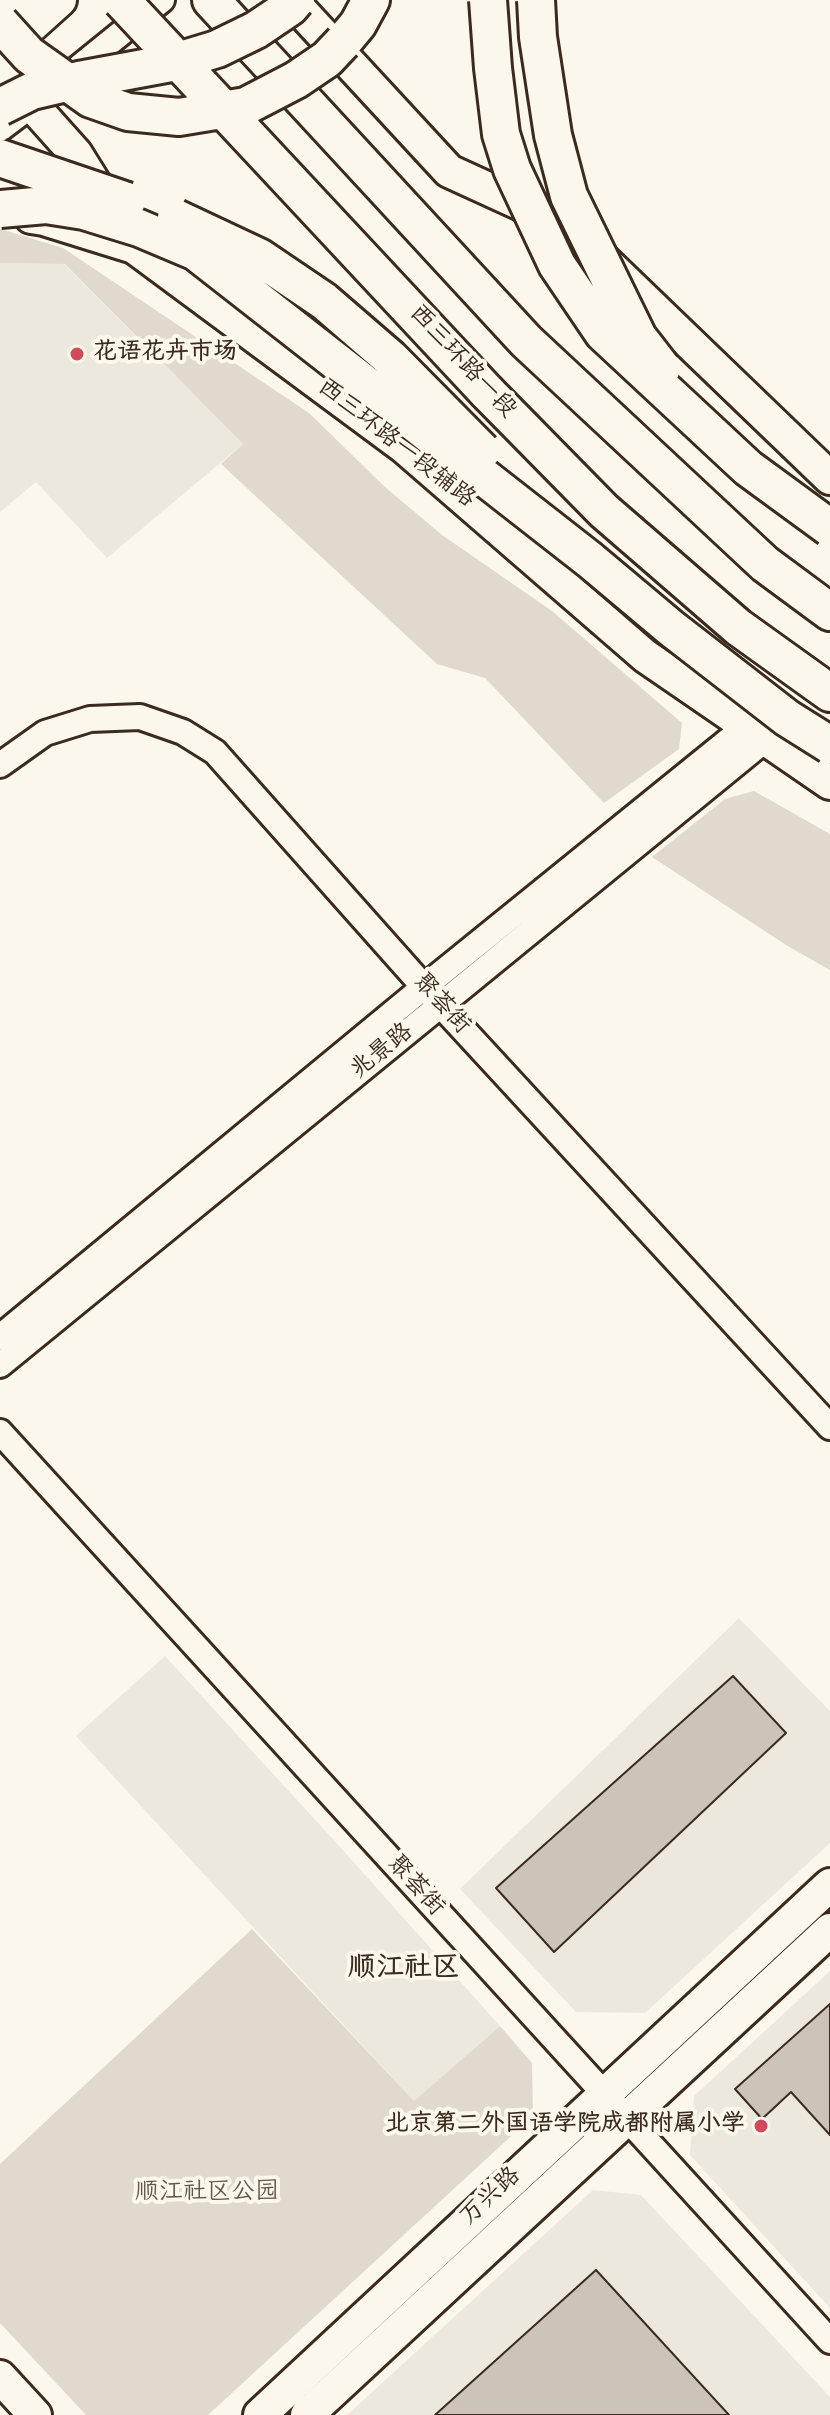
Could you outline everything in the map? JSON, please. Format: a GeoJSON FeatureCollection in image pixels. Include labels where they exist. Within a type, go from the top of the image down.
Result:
{"type":"FeatureCollection","features":[{"type":"Feature","properties":{"kind":"highway","name":"西三环路一段"},"geometry":{"type":"LineString","coordinates":[[121,0],[487,392],[604,511],[738,627],[830,693]]}},
{"type":"Feature","properties":{"kind":"highway"},"geometry":{"type":"LineString","coordinates":[[211,0],[526,341],[765,564],[830,612]]}},
{"type":"Feature","properties":{"kind":"highway"},"geometry":{"type":"LineString","coordinates":[[16,106],[32,91],[171,63],[217,49],[256,30],[290,7],[294,0]]}},
{"type":"Feature","properties":{"kind":"highway"},"geometry":{"type":"LineString","coordinates":[[0,22],[29,55],[91,99],[128,112],[179,117],[246,106],[296,80],[327,59],[358,24],[371,0]]}},
{"type":"Feature","properties":{"kind":"highway"},"geometry":{"type":"LineString","coordinates":[[488,0],[501,134],[512,169],[557,265],[603,333],[748,468],[830,528]]}},
{"type":"Feature","properties":{"kind":"highway"},"geometry":{"type":"LineString","coordinates":[[536,0],[538,37],[553,135],[569,196],[638,337],[713,436]]}},
{"type":"Feature","properties":{"kind":"highway"},"geometry":{"type":"LineString","coordinates":[[0,158],[181,219],[259,257],[324,301],[390,358],[590,560]]}},
{"type":"Feature","properties":{"kind":"highway"},"geometry":{"type":"LineString","coordinates":[[0,211],[46,205],[84,211],[139,228],[196,252],[590,560],[671,628],[787,718],[830,745]]}},
{"type":"Feature","properties":{"kind":"main road"},"geometry":{"type":"LineString","coordinates":[[0,22],[24,0]]}},
{"type":"Feature","properties":{"kind":"main road"},"geometry":{"type":"LineString","coordinates":[[0,54],[60,0]]}},
{"type":"Feature","properties":{"kind":"main road"},"geometry":{"type":"LineString","coordinates":[[294,0],[449,171],[567,225],[830,478]]}},
{"type":"Feature","properties":{"kind":"main road"},"geometry":{"type":"LineString","coordinates":[[527,0],[542,135],[567,225]]}},
{"type":"Feature","properties":{"kind":"main road","name":"西三环路一段辅路"},"geometry":{"type":"LineString","coordinates":[[0,69],[16,106],[76,154],[134,247],[404,447],[645,656],[830,783]]}},
{"type":"Feature","properties":{"kind":"main road"},"geometry":{"type":"LineString","coordinates":[[0,211],[44,219],[134,247]]}},
{"type":"Feature","properties":{"kind":"main road","name":"万兴路"},"geometry":{"type":"LineString","coordinates":[[260,2415],[830,1885]]}},
{"type":"Feature","properties":{"kind":"main road"},"geometry":{"type":"LineString","coordinates":[[307,2415],[830,1930]]}},
{"type":"Feature","properties":{"kind":"main road"},"geometry":{"type":"LineString","coordinates":[[0,2377],[35,2415]]}},
{"type":"Feature","properties":{"kind":"street"},"geometry":{"type":"LineString","coordinates":[[0,129],[16,106],[162,0]]}},
{"type":"Feature","properties":{"kind":"street","name":"聚荟街"},"geometry":{"type":"LineString","coordinates":[[0,765],[45,733],[90,719],[140,717],[183,732],[215,752],[441,1006],[830,1427]]}},
{"type":"Feature","properties":{"kind":"street","name":"兆景路"},"geometry":{"type":"LineString","coordinates":[[0,1337],[424,987],[755,734]]}},
{"type":"Feature","properties":{"kind":"street","name":"兆景路"},"geometry":{"type":"LineString","coordinates":[[0,1365],[441,1006],[755,734]]}},
{"type":"Feature","properties":{"kind":"street","name":"聚荟街"},"geometry":{"type":"LineString","coordinates":[[0,1432],[830,2341]]}},
{"type":"Feature","properties":{"kind":"shaded area","name":"花语花卉市场"},"geometry":{"type":"Polygon","coordinates":[[[0,263],[64,264],[243,444],[107,558],[36,482],[0,512],[0,263]]]}},
{"type":"Feature","properties":{"kind":"shaded area"},"geometry":{"type":"Polygon","coordinates":[[[739,1618],[830,1711],[830,1843],[645,2013],[576,2012],[460,1889],[739,1618]]]}},
{"type":"Feature","properties":{"kind":"shaded area"},"geometry":{"type":"Polygon","coordinates":[[[165,1656],[500,2026],[414,2101],[76,1736],[165,1656]]]}},
{"type":"Feature","properties":{"kind":"shaded area","name":"北京第二外国语学院成都附属小学"},"geometry":{"type":"Polygon","coordinates":[[[830,1971],[830,2308],[690,2155],[694,2096],[830,1971]]]}},
{"type":"Feature","properties":{"kind":"shaded area"},"geometry":{"type":"Polygon","coordinates":[[[593,2190],[641,2195],[830,2397],[830,2415],[347,2415],[593,2190]]]}},
{"type":"Feature","properties":{"kind":"green space"},"geometry":{"type":"Polygon","coordinates":[[[0,229],[63,248],[309,413],[385,487],[442,535],[552,611],[682,723],[679,749],[604,803],[485,678],[437,664],[221,464],[243,444],[65,264],[0,263],[0,229]]]}},
{"type":"Feature","properties":{"kind":"green space"},"geometry":{"type":"Polygon","coordinates":[[[754,791],[830,834],[830,970],[786,945],[652,857],[725,799],[754,791]]]}},
{"type":"Feature","properties":{"kind":"green space","name":"顺江社区公园"},"geometry":{"type":"Polygon","coordinates":[[[252,1929],[414,2101],[500,2026],[532,2063],[533,2116],[208,2415],[86,2415],[0,2323],[0,2164],[252,1929]]]}},
{"type":"Feature","properties":{"kind":"building"},"geometry":{"type":"Polygon","coordinates":[[[733,1676],[786,1733],[554,1952],[496,1888],[733,1676]]]}},
{"type":"Feature","properties":{"kind":"building"},"geometry":{"type":"Polygon","coordinates":[[[830,2004],[830,2135],[791,2092],[762,2119],[735,2089],[830,2004]]]}},
{"type":"Feature","properties":{"kind":"building"},"geometry":{"type":"Polygon","coordinates":[[[596,2270],[729,2415],[435,2415],[596,2270]]]}},
{"type":"Feature","properties":{"kind":"place","name":"花语花卉市场"},"geometry":{"type":"Point","coordinates":[77,354]}},
{"type":"Feature","properties":{"kind":"place","name":"北京第二外国语学院成都附属小学"},"geometry":{"type":"Point","coordinates":[761,2126]}},
{"type":"Feature","properties":{"kind":"district","name":"顺江社区"},"geometry":{"type":"Point","coordinates":[404,1971]}}]}
